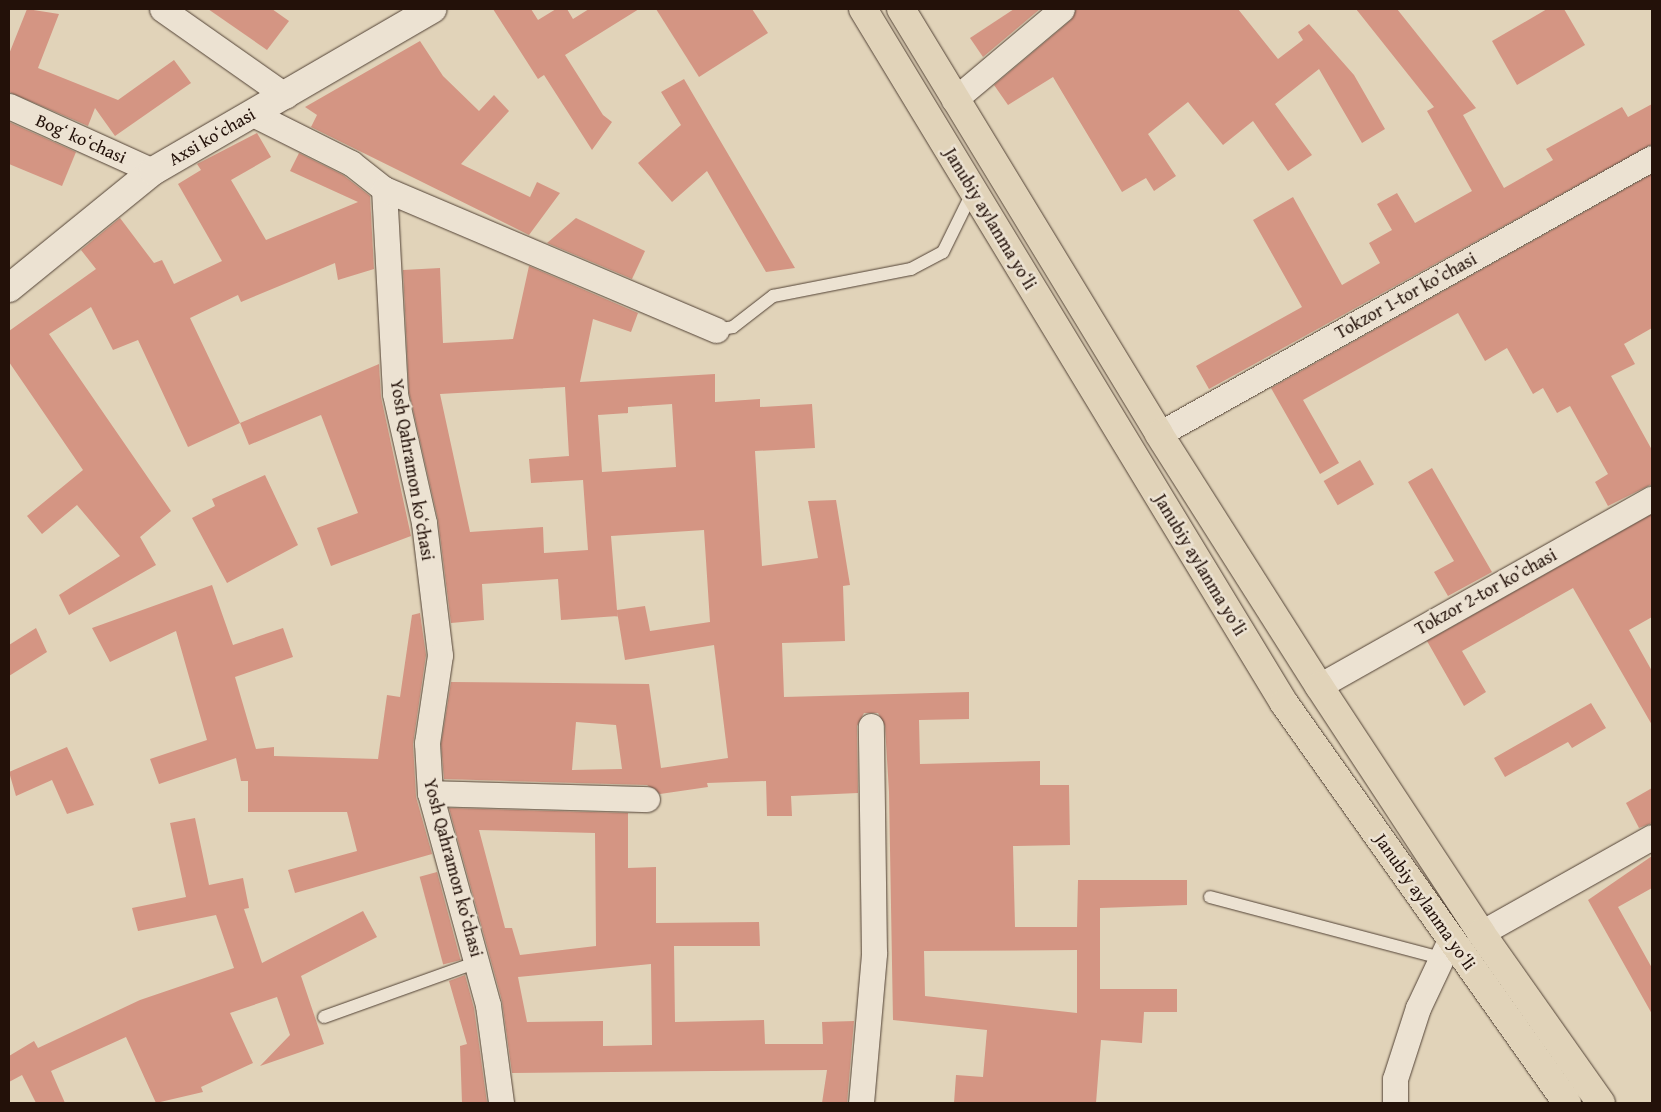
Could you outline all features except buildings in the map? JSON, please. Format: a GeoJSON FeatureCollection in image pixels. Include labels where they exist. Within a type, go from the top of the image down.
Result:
{"type":"FeatureCollection","features":[{"type":"Feature","properties":{"kind":"highway","name":"Janubiy aylanma yoʻli"},"geometry":{"type":"LineString","coordinates":[[863,9],[1284,703],[1448,948],[1567,1103]]}},
{"type":"Feature","properties":{"kind":"highway","name":"Janubiy aylanma yoʻli"},"geometry":{"type":"LineString","coordinates":[[901,9],[954,100],[1159,434],[1319,686],[1481,933],[1601,1103]]}},
{"type":"Feature","properties":{"kind":"street"},"geometry":{"type":"LineString","coordinates":[[162,9],[286,96]]}},
{"type":"Feature","properties":{"kind":"street","name":"Axsi koʻchasi"},"geometry":{"type":"LineString","coordinates":[[9,288],[153,171],[286,96],[432,9]]}},
{"type":"Feature","properties":{"kind":"street"},"geometry":{"type":"LineString","coordinates":[[954,100],[1062,9]]}},
{"type":"Feature","properties":{"kind":"street","name":"Bogʻ koʻchasi"},"geometry":{"type":"LineString","coordinates":[[9,106],[153,171]]}},
{"type":"Feature","properties":{"kind":"street"},"geometry":{"type":"LineString","coordinates":[[253,114],[351,163],[384,189],[716,330]]}},
{"type":"Feature","properties":{"kind":"street","name":"Tokzor 1-tor koʼchasi"},"geometry":{"type":"LineString","coordinates":[[1159,434],[1652,158]]}},
{"type":"Feature","properties":{"kind":"street","name":"Yosh Qahramon koʻchasi"},"geometry":{"type":"LineString","coordinates":[[384,189],[395,394],[424,523],[440,655],[427,743],[430,793],[478,962],[501,1103]]}},
{"type":"Feature","properties":{"kind":"street","name":"Tokzor 2-tor koʼchasi"},"geometry":{"type":"LineString","coordinates":[[1319,686],[1652,498]]}},
{"type":"Feature","properties":{"kind":"street"},"geometry":{"type":"LineString","coordinates":[[861,1103],[874,953],[871,726]]}},
{"type":"Feature","properties":{"kind":"street"},"geometry":{"type":"LineString","coordinates":[[430,793],[647,799]]}},
{"type":"Feature","properties":{"kind":"street"},"geometry":{"type":"LineString","coordinates":[[1481,933],[1652,837]]}},
{"type":"Feature","properties":{"kind":"street"},"geometry":{"type":"LineString","coordinates":[[1395,1103],[1395,1079],[1418,1008],[1448,948]]}},
{"type":"Feature","properties":{"kind":"lane"},"geometry":{"type":"LineString","coordinates":[[716,330],[733,327],[772,296],[911,269],[943,252],[973,191]]}},
{"type":"Feature","properties":{"kind":"lane"},"geometry":{"type":"LineString","coordinates":[[1210,896],[1448,948]]}},
{"type":"Feature","properties":{"kind":"lane"},"geometry":{"type":"LineString","coordinates":[[324,1017],[478,962]]}}]}
